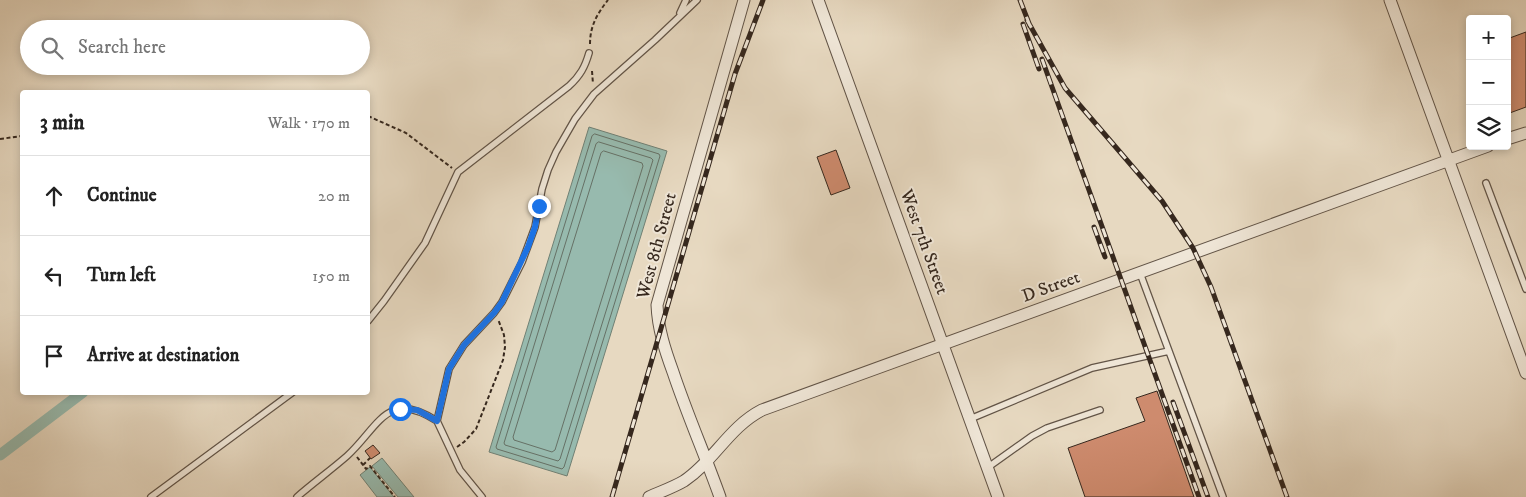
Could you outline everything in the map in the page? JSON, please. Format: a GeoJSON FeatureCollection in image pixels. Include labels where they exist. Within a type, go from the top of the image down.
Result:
{"type":"FeatureCollection","features":[{"type":"Feature","properties":{"kind":"street","name":"West 8th Street"},"geometry":{"type":"LineString","coordinates":[[720,497],[683,402],[665,349],[660,333],[657,305],[744,0]]}},
{"type":"Feature","properties":{"kind":"street","name":"West 7th Street"},"geometry":{"type":"LineString","coordinates":[[818,0],[998,497]]}},
{"type":"Feature","properties":{"kind":"street"},"geometry":{"type":"LineString","coordinates":[[1390,0],[1526,373]]}},
{"type":"Feature","properties":{"kind":"street"},"geometry":{"type":"LineString","coordinates":[[1511,138],[1526,133]]}},
{"type":"Feature","properties":{"kind":"street","name":"D Street"},"geometry":{"type":"LineString","coordinates":[[649,497],[684,480],[707,461],[738,426],[750,416],[762,410],[1477,150]]}},
{"type":"Feature","properties":{"kind":"lane"},"geometry":{"type":"LineString","coordinates":[[677,19],[686,0]]}},
{"type":"Feature","properties":{"kind":"lane"},"geometry":{"type":"LineString","coordinates":[[437,421],[449,369],[464,345],[502,302],[528,247],[535,227],[542,189],[556,152],[575,119],[594,94],[696,0]]}},
{"type":"Feature","properties":{"kind":"lane"},"geometry":{"type":"LineString","coordinates":[[370,318],[425,243],[458,172],[569,86],[580,76],[586,66],[589,53]]}},
{"type":"Feature","properties":{"kind":"lane"},"geometry":{"type":"LineString","coordinates":[[1486,183],[1526,289]]}},
{"type":"Feature","properties":{"kind":"lane"},"geometry":{"type":"LineString","coordinates":[[1140,273],[1223,497]]}},
{"type":"Feature","properties":{"kind":"lane"},"geometry":{"type":"LineString","coordinates":[[970,419],[1092,368],[1170,351]]}},
{"type":"Feature","properties":{"kind":"lane"},"geometry":{"type":"LineString","coordinates":[[151,497],[289,395]]}},
{"type":"Feature","properties":{"kind":"lane"},"geometry":{"type":"LineString","coordinates":[[297,497],[352,451],[379,419],[392,411],[408,409],[417,410],[437,421],[460,470],[482,497]]}},
{"type":"Feature","properties":{"kind":"lane"},"geometry":{"type":"LineString","coordinates":[[987,468],[1040,432],[1100,410]]}},
{"type":"Feature","properties":{"kind":"path"},"geometry":{"type":"LineString","coordinates":[[589,53],[592,25],[608,0]]}},
{"type":"Feature","properties":{"kind":"path"},"geometry":{"type":"LineString","coordinates":[[592,71],[594,94]]}},
{"type":"Feature","properties":{"kind":"path"},"geometry":{"type":"LineString","coordinates":[[370,117],[406,133],[458,172]]}},
{"type":"Feature","properties":{"kind":"path"},"geometry":{"type":"LineString","coordinates":[[0,139],[20,136]]}},
{"type":"Feature","properties":{"kind":"path"},"geometry":{"type":"LineString","coordinates":[[451,450],[464,442],[476,429],[503,360],[504,335],[501,324],[494,313]]}},
{"type":"Feature","properties":{"kind":"path"},"geometry":{"type":"LineString","coordinates":[[352,451],[366,469],[370,466],[395,497]]}},
{"type":"Feature","properties":{"kind":"path"},"geometry":{"type":"LineString","coordinates":[[363,465],[370,458]]}},
{"type":"Feature","properties":{"kind":"water"},"geometry":{"type":"Polygon","coordinates":[[[589,127],[667,151],[567,476],[489,452],[589,127]]]}},
{"type":"Feature","properties":{"kind":"water"},"geometry":{"type":"Polygon","coordinates":[[[382,458],[414,497],[398,497],[372,466],[382,458]]]}},
{"type":"Feature","properties":{"kind":"water"},"geometry":{"type":"Polygon","coordinates":[[[370,467],[394,497],[377,497],[360,475],[370,467]]]}},
{"type":"Feature","properties":{"kind":"building"},"geometry":{"type":"Polygon","coordinates":[[[1526,32],[1526,107],[1511,113],[1511,60],[1511,38],[1526,32]]]}},
{"type":"Feature","properties":{"kind":"building"},"geometry":{"type":"Polygon","coordinates":[[[836,150],[850,188],[831,195],[817,157],[836,150]]]}},
{"type":"Feature","properties":{"kind":"building"},"geometry":{"type":"Polygon","coordinates":[[[1157,391],[1194,497],[1085,497],[1068,448],[1145,421],[1136,398],[1157,391]]]}},
{"type":"Feature","properties":{"kind":"building"},"geometry":{"type":"Polygon","coordinates":[[[373,445],[380,453],[371,459],[365,451],[373,445]]]}},
{"type":"Feature","properties":{"kind":"waterway"},"geometry":{"type":"LineString","coordinates":[[0,455],[79,395]]}},
{"type":"Feature","properties":{"kind":"railway"},"geometry":{"type":"LineString","coordinates":[[612,497],[735,74],[763,0]]}},
{"type":"Feature","properties":{"kind":"railway"},"geometry":{"type":"LineString","coordinates":[[1020,0],[1030,26]]}},
{"type":"Feature","properties":{"kind":"railway"},"geometry":{"type":"LineString","coordinates":[[1027,20],[1065,88],[1162,201],[1193,248],[1211,287],[1287,497]]}},
{"type":"Feature","properties":{"kind":"railway"},"geometry":{"type":"LineString","coordinates":[[1023,24],[1039,69]]}},
{"type":"Feature","properties":{"kind":"railway"},"geometry":{"type":"LineString","coordinates":[[1042,59],[1199,497]]}},
{"type":"Feature","properties":{"kind":"railway"},"geometry":{"type":"LineString","coordinates":[[1094,227],[1105,257]]}},
{"type":"Feature","properties":{"kind":"railway"},"geometry":{"type":"LineString","coordinates":[[1173,402],[1208,497]]}},
{"type":"Feature","properties":{"kind":"route"},"geometry":{"type":"LineString","coordinates":[[400,409],[417,410],[426,413],[437,421],[442,391],[449,369],[464,345],[502,302],[528,247],[535,227],[539,206]]}}]}
